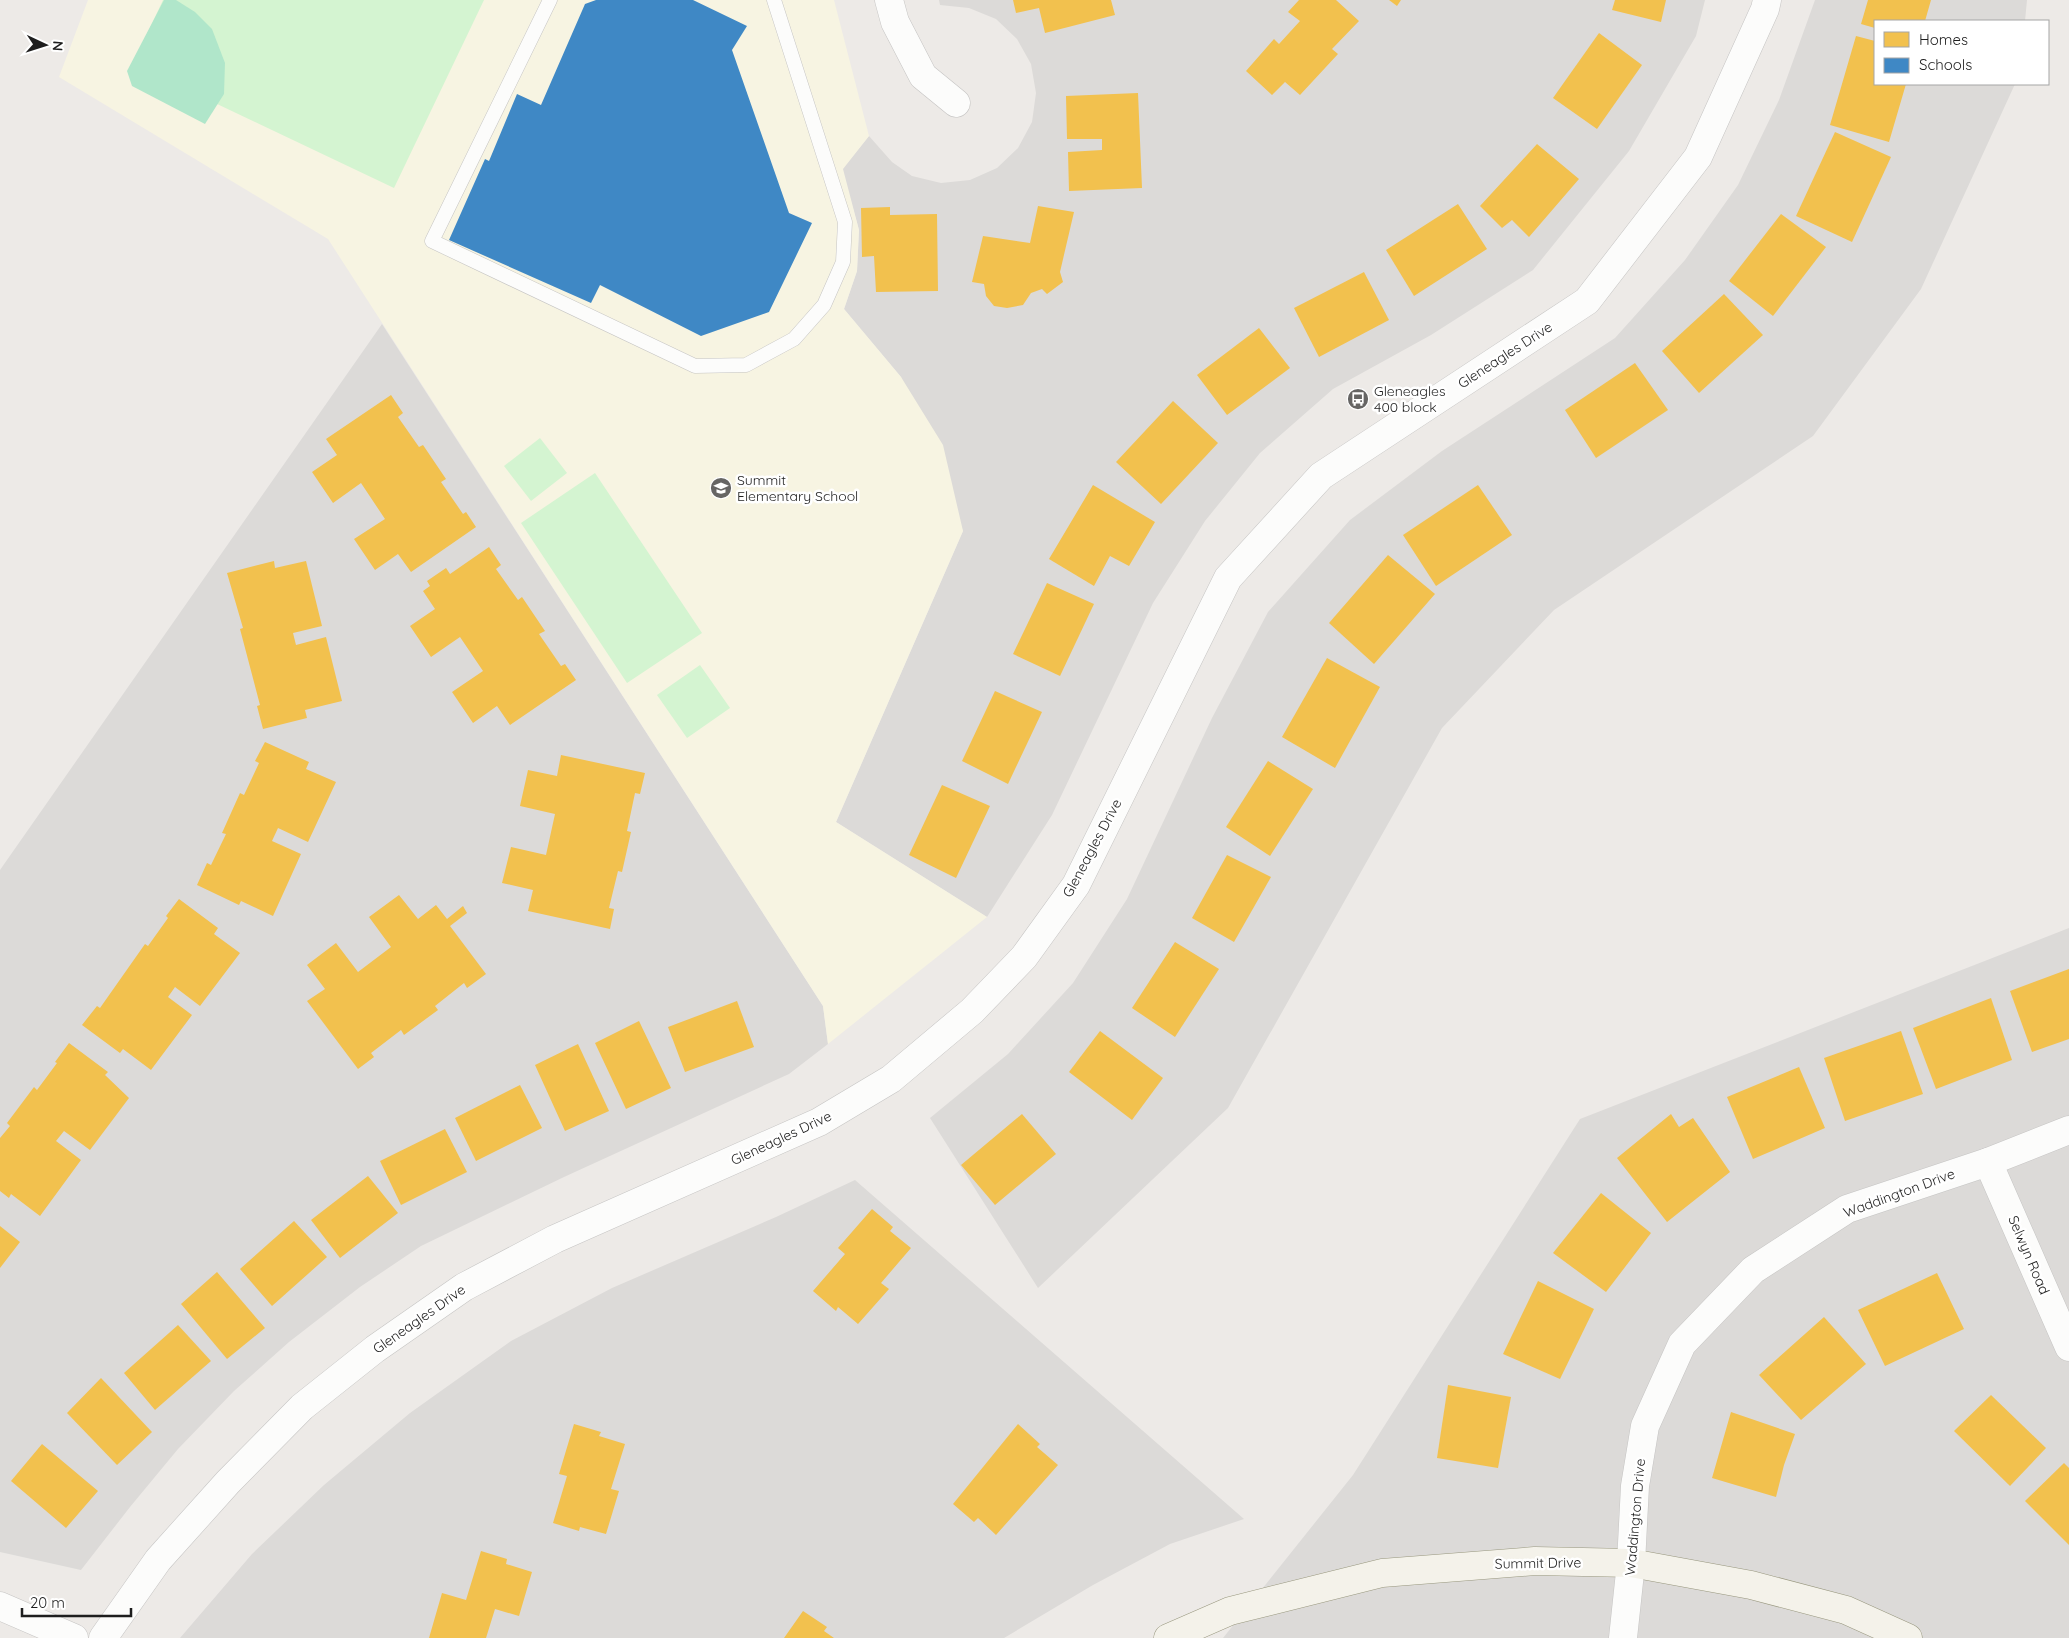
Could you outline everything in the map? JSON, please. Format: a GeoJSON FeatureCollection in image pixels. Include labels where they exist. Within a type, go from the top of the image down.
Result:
{"type":"FeatureCollection","features":[{"type":"Feature","properties":{"kind":"main road","name":"Summit Drive"},"geometry":{"type":"LineString","coordinates":[[1168,1638],[1230,1611],[1382,1573],[1535,1561],[1631,1563],[1751,1585],[1846,1610],[1908,1638]]}},
{"type":"Feature","properties":{"kind":"street"},"geometry":{"type":"LineString","coordinates":[[889,0],[895,22],[923,76],[956,102]]}},
{"type":"Feature","properties":{"kind":"street","name":"Gleneagles Drive"},"geometry":{"type":"LineString","coordinates":[[103,1638],[158,1560],[228,1482],[302,1407],[375,1349],[464,1287],[555,1239],[819,1122],[891,1079],[972,1011],[1024,957],[1076,885],[1228,578],[1321,476],[1587,301],[1698,157],[1765,9],[1767,0]]}},
{"type":"Feature","properties":{"kind":"street","name":"Waddington Drive"},"geometry":{"type":"LineString","coordinates":[[1623,1638],[1631,1563],[1635,1486],[1645,1426],[1682,1344],[1753,1270],[1847,1209],[1988,1162],[2069,1130]]}},
{"type":"Feature","properties":{"kind":"street","name":"Selwyn Road"},"geometry":{"type":"LineString","coordinates":[[1988,1162],[2069,1347]]}},
{"type":"Feature","properties":{"kind":"street"},"geometry":{"type":"LineString","coordinates":[[0,1606],[74,1638]]}},
{"type":"Feature","properties":{"kind":"lane"},"geometry":{"type":"LineString","coordinates":[[550,0],[432,241],[695,366],[746,365],[794,340],[824,305],[843,262],[845,222],[774,0]]}},
{"type":"Feature","properties":{"kind":"shaded area","name":"Summit Elementary School"},"geometry":{"type":"Polygon","coordinates":[[[88,0],[834,0],[869,136],[843,169],[859,230],[857,271],[844,309],[901,377],[943,445],[963,531],[836,822],[987,917],[828,1044],[823,1006],[328,239],[59,77],[88,0]]]}},
{"type":"Feature","properties":{"kind":"shaded area"},"geometry":{"type":"Polygon","coordinates":[[[939,0],[1705,0],[1696,36],[1629,151],[1533,270],[1431,335],[1333,389],[1260,453],[1205,521],[1153,603],[1052,815],[987,917],[836,822],[963,531],[901,377],[844,309],[857,271],[859,230],[842,169],[869,136],[892,162],[912,176],[941,183],[970,180],[997,168],[1018,148],[1032,122],[1036,93],[1031,64],[1017,39],[996,19],[969,8],[940,5],[939,0]]]}},
{"type":"Feature","properties":{"kind":"shaded area"},"geometry":{"type":"Polygon","coordinates":[[[1815,0],[2027,0],[2025,20],[1874,20],[1874,85],[2015,85],[1921,289],[1813,436],[1554,610],[1442,728],[1228,1108],[1038,1288],[930,1118],[1008,1054],[1073,983],[1127,899],[1212,718],[1268,612],[1350,520],[1442,451],[1615,338],[1685,260],[1738,185],[1779,100],[1815,0]]]}},
{"type":"Feature","properties":{"kind":"shaded area"},"geometry":{"type":"Polygon","coordinates":[[[382,324],[823,1006],[828,1044],[789,1074],[564,1177],[421,1246],[360,1287],[289,1342],[234,1391],[178,1449],[81,1570],[0,1552],[0,870],[382,324]]]}},
{"type":"Feature","properties":{"kind":"shaded area"},"geometry":{"type":"Polygon","coordinates":[[[2069,928],[2069,1638],[1223,1638],[1353,1475],[1580,1119],[2069,928]]]}},
{"type":"Feature","properties":{"kind":"shaded area"},"geometry":{"type":"Polygon","coordinates":[[[855,1180],[1244,1519],[1170,1544],[1093,1585],[1004,1638],[180,1638],[252,1554],[324,1485],[410,1413],[511,1341],[612,1288],[776,1217],[855,1180]]]}},
{"type":"Feature","properties":{"kind":"green space"},"geometry":{"type":"Polygon","coordinates":[[[163,0],[484,0],[394,188],[133,64],[163,0]]]}},
{"type":"Feature","properties":{"kind":"green space"},"geometry":{"type":"Polygon","coordinates":[[[164,0],[176,0],[195,12],[212,29],[225,63],[224,94],[205,124],[132,86],[127,71],[164,0]]]}},
{"type":"Feature","properties":{"kind":"green space"},"geometry":{"type":"Polygon","coordinates":[[[540,438],[567,473],[531,501],[504,466],[540,438]]]}},
{"type":"Feature","properties":{"kind":"green space"},"geometry":{"type":"Polygon","coordinates":[[[595,473],[702,633],[627,683],[521,523],[595,473]]]}},
{"type":"Feature","properties":{"kind":"green space"},"geometry":{"type":"Polygon","coordinates":[[[700,665],[730,708],[687,738],[657,695],[700,665]]]}},
{"type":"Feature","properties":{"kind":"building: Homes"},"geometry":{"type":"Polygon","coordinates":[[[1013,0],[1111,0],[1115,15],[1045,33],[1039,8],[1016,13],[1013,0]]]}},
{"type":"Feature","properties":{"kind":"building: Homes"},"geometry":{"type":"Polygon","coordinates":[[[1299,0],[1336,0],[1359,21],[1332,49],[1338,54],[1300,95],[1285,82],[1272,95],[1246,71],[1274,39],[1279,44],[1300,21],[1288,12],[1299,0]]]}},
{"type":"Feature","properties":{"kind":"building: Homes"},"geometry":{"type":"Polygon","coordinates":[[[1389,0],[1401,0],[1397,6],[1389,0]]]}},
{"type":"Feature","properties":{"kind":"building: Homes"},"geometry":{"type":"Polygon","coordinates":[[[1615,0],[1666,0],[1661,22],[1612,10],[1615,0]]]}},
{"type":"Feature","properties":{"kind":"building: Homes"},"geometry":{"type":"Polygon","coordinates":[[[1868,0],[1931,0],[1925,20],[1874,20],[1874,28],[1861,24],[1868,0]]]}},
{"type":"Feature","properties":{"kind":"building: Homes"},"geometry":{"type":"Polygon","coordinates":[[[1599,33],[1642,65],[1597,129],[1553,98],[1599,33]]]}},
{"type":"Feature","properties":{"kind":"building: Homes"},"geometry":{"type":"Polygon","coordinates":[[[1856,36],[1874,41],[1874,85],[1906,85],[1889,142],[1830,125],[1856,36]]]}},
{"type":"Feature","properties":{"kind":"building: Homes"},"geometry":{"type":"Polygon","coordinates":[[[1138,93],[1142,188],[1069,191],[1068,152],[1102,150],[1102,139],[1067,139],[1066,96],[1138,93]]]}},
{"type":"Feature","properties":{"kind":"building: Homes"},"geometry":{"type":"Polygon","coordinates":[[[1835,132],[1891,157],[1852,242],[1796,216],[1835,132]]]}},
{"type":"Feature","properties":{"kind":"building: Homes"},"geometry":{"type":"Polygon","coordinates":[[[1537,144],[1579,179],[1529,237],[1512,220],[1502,228],[1480,206],[1537,144]]]}},
{"type":"Feature","properties":{"kind":"building: Homes"},"geometry":{"type":"Polygon","coordinates":[[[1458,204],[1487,249],[1414,296],[1386,250],[1458,204]]]}},
{"type":"Feature","properties":{"kind":"building: Homes"},"geometry":{"type":"Polygon","coordinates":[[[1038,206],[1074,212],[1060,272],[1063,282],[1047,294],[1042,289],[1031,293],[1023,305],[1007,308],[994,306],[986,296],[984,284],[972,282],[983,236],[1030,243],[1038,206]]]}},
{"type":"Feature","properties":{"kind":"building: Homes"},"geometry":{"type":"Polygon","coordinates":[[[890,207],[890,215],[937,214],[938,291],[876,292],[874,256],[862,257],[861,208],[890,207]]]}},
{"type":"Feature","properties":{"kind":"building: Homes"},"geometry":{"type":"Polygon","coordinates":[[[1781,214],[1826,247],[1773,316],[1729,281],[1781,214]]]}},
{"type":"Feature","properties":{"kind":"building: Homes"},"geometry":{"type":"Polygon","coordinates":[[[1364,272],[1389,320],[1319,357],[1294,308],[1364,272]]]}},
{"type":"Feature","properties":{"kind":"building: Homes"},"geometry":{"type":"Polygon","coordinates":[[[1724,294],[1763,335],[1699,393],[1662,351],[1724,294]]]}},
{"type":"Feature","properties":{"kind":"building: Homes"},"geometry":{"type":"Polygon","coordinates":[[[1259,328],[1290,368],[1227,415],[1197,375],[1259,328]]]}},
{"type":"Feature","properties":{"kind":"building: Homes"},"geometry":{"type":"Polygon","coordinates":[[[1635,363],[1668,410],[1596,458],[1565,410],[1635,363]]]}},
{"type":"Feature","properties":{"kind":"building: Homes"},"geometry":{"type":"Polygon","coordinates":[[[391,395],[403,413],[398,417],[419,447],[423,445],[446,479],[441,482],[463,514],[466,512],[476,527],[411,572],[398,554],[375,570],[354,539],[385,519],[361,483],[333,503],[312,472],[337,455],[326,439],[391,395]]]}},
{"type":"Feature","properties":{"kind":"building: Homes"},"geometry":{"type":"Polygon","coordinates":[[[1173,401],[1218,443],[1161,504],[1116,462],[1173,401]]]}},
{"type":"Feature","properties":{"kind":"building: Homes"},"geometry":{"type":"Polygon","coordinates":[[[1093,485],[1155,522],[1129,566],[1110,556],[1094,586],[1049,559],[1093,485]]]}},
{"type":"Feature","properties":{"kind":"building: Homes"},"geometry":{"type":"Polygon","coordinates":[[[1478,485],[1512,535],[1436,586],[1403,535],[1478,485]]]}},
{"type":"Feature","properties":{"kind":"building: Homes"},"geometry":{"type":"Polygon","coordinates":[[[489,547],[501,565],[496,569],[518,600],[522,597],[545,631],[539,634],[561,666],[565,664],[576,680],[510,725],[497,706],[473,723],[452,692],[483,671],[460,637],[431,657],[410,626],[435,609],[423,591],[430,586],[427,581],[446,568],[450,574],[489,547]]]}},
{"type":"Feature","properties":{"kind":"building: Homes"},"geometry":{"type":"Polygon","coordinates":[[[1388,555],[1435,594],[1374,664],[1329,623],[1388,555]]]}},
{"type":"Feature","properties":{"kind":"building: Homes"},"geometry":{"type":"Polygon","coordinates":[[[274,561],[275,568],[306,561],[322,626],[293,633],[296,645],[326,637],[342,701],[305,710],[307,718],[263,729],[257,706],[260,705],[240,629],[243,628],[227,573],[274,561]]]}},
{"type":"Feature","properties":{"kind":"building: Homes"},"geometry":{"type":"Polygon","coordinates":[[[1047,583],[1094,604],[1060,676],[1013,654],[1047,583]]]}},
{"type":"Feature","properties":{"kind":"building: Homes"},"geometry":{"type":"Polygon","coordinates":[[[1327,658],[1380,687],[1335,768],[1282,737],[1327,658]]]}},
{"type":"Feature","properties":{"kind":"building: Homes"},"geometry":{"type":"Polygon","coordinates":[[[995,691],[1042,712],[1008,784],[962,761],[995,691]]]}},
{"type":"Feature","properties":{"kind":"building: Homes"},"geometry":{"type":"Polygon","coordinates":[[[265,742],[309,762],[306,769],[336,782],[308,842],[278,828],[272,841],[301,854],[273,916],[241,901],[239,905],[197,885],[207,863],[211,865],[226,834],[222,833],[240,793],[244,795],[259,763],[255,761],[265,742]]]}},
{"type":"Feature","properties":{"kind":"building: Homes"},"geometry":{"type":"Polygon","coordinates":[[[561,755],[645,773],[640,794],[635,793],[627,831],[631,832],[622,872],[618,871],[609,908],[614,909],[610,929],[528,911],[533,890],[502,883],[511,847],[546,855],[555,814],[520,806],[528,770],[557,776],[561,755]]]}},
{"type":"Feature","properties":{"kind":"building: Homes"},"geometry":{"type":"Polygon","coordinates":[[[1268,761],[1313,789],[1270,856],[1226,827],[1268,761]]]}},
{"type":"Feature","properties":{"kind":"building: Homes"},"geometry":{"type":"Polygon","coordinates":[[[942,785],[990,806],[956,878],[909,855],[942,785]]]}},
{"type":"Feature","properties":{"kind":"building: Homes"},"geometry":{"type":"Polygon","coordinates":[[[1227,855],[1271,877],[1234,942],[1192,918],[1227,855]]]}},
{"type":"Feature","properties":{"kind":"building: Homes"},"geometry":{"type":"Polygon","coordinates":[[[399,895],[418,919],[436,905],[447,919],[463,906],[467,913],[450,926],[486,974],[467,988],[464,983],[435,1006],[438,1010],[404,1035],[401,1030],[371,1053],[374,1057],[358,1069],[307,1001],[325,989],[307,965],[336,943],[358,972],[391,947],[369,917],[399,895]]]}},
{"type":"Feature","properties":{"kind":"building: Homes"},"geometry":{"type":"Polygon","coordinates":[[[179,899],[218,928],[214,934],[240,953],[200,1006],[175,987],[168,997],[192,1015],[151,1070],[123,1049],[120,1053],[82,1025],[97,1006],[100,1008],[145,944],[148,946],[179,899]]]}},
{"type":"Feature","properties":{"kind":"building: Homes"},"geometry":{"type":"Polygon","coordinates":[[[1175,942],[1219,969],[1175,1037],[1132,1008],[1175,942]]]}},
{"type":"Feature","properties":{"kind":"building: Homes"},"geometry":{"type":"Polygon","coordinates":[[[2069,969],[2069,1039],[2032,1052],[2010,991],[2069,969]]]}},
{"type":"Feature","properties":{"kind":"building: Homes"},"geometry":{"type":"Polygon","coordinates":[[[1991,998],[2012,1060],[1936,1089],[1913,1028],[1991,998]]]}},
{"type":"Feature","properties":{"kind":"building: Homes"},"geometry":{"type":"Polygon","coordinates":[[[737,1001],[754,1047],[685,1072],[668,1027],[737,1001]]]}},
{"type":"Feature","properties":{"kind":"building: Homes"},"geometry":{"type":"Polygon","coordinates":[[[639,1021],[671,1088],[626,1109],[595,1043],[639,1021]]]}},
{"type":"Feature","properties":{"kind":"building: Homes"},"geometry":{"type":"Polygon","coordinates":[[[1100,1031],[1163,1078],[1132,1120],[1069,1072],[1100,1031]]]}},
{"type":"Feature","properties":{"kind":"building: Homes"},"geometry":{"type":"Polygon","coordinates":[[[1901,1031],[1923,1094],[1845,1121],[1824,1058],[1901,1031]]]}},
{"type":"Feature","properties":{"kind":"building: Homes"},"geometry":{"type":"Polygon","coordinates":[[[69,1043],[108,1072],[105,1075],[129,1098],[90,1150],[64,1131],[56,1141],[81,1160],[40,1216],[11,1194],[9,1198],[0,1191],[0,1138],[10,1126],[7,1123],[34,1087],[37,1090],[69,1043]]]}},
{"type":"Feature","properties":{"kind":"building: Homes"},"geometry":{"type":"Polygon","coordinates":[[[578,1044],[609,1111],[565,1131],[535,1065],[578,1044]]]}},
{"type":"Feature","properties":{"kind":"building: Homes"},"geometry":{"type":"Polygon","coordinates":[[[1799,1067],[1825,1128],[1753,1159],[1727,1097],[1799,1067]]]}},
{"type":"Feature","properties":{"kind":"building: Homes"},"geometry":{"type":"Polygon","coordinates":[[[520,1085],[542,1128],[476,1161],[455,1118],[520,1085]]]}},
{"type":"Feature","properties":{"kind":"building: Homes"},"geometry":{"type":"Polygon","coordinates":[[[1022,1114],[1056,1154],[995,1205],[961,1165],[1022,1114]]]}},
{"type":"Feature","properties":{"kind":"building: Homes"},"geometry":{"type":"Polygon","coordinates":[[[1671,1114],[1679,1127],[1693,1118],[1730,1172],[1667,1222],[1617,1158],[1671,1114]]]}},
{"type":"Feature","properties":{"kind":"building: Homes"},"geometry":{"type":"Polygon","coordinates":[[[445,1129],[467,1172],[401,1205],[380,1161],[445,1129]]]}},
{"type":"Feature","properties":{"kind":"building: Homes"},"geometry":{"type":"Polygon","coordinates":[[[368,1176],[398,1213],[340,1258],[311,1220],[368,1176]]]}},
{"type":"Feature","properties":{"kind":"building: Homes"},"geometry":{"type":"Polygon","coordinates":[[[1601,1193],[1651,1233],[1606,1292],[1553,1253],[1601,1193]]]}},
{"type":"Feature","properties":{"kind":"building: Homes"},"geometry":{"type":"Polygon","coordinates":[[[872,1209],[893,1227],[890,1231],[911,1248],[881,1283],[889,1289],[858,1324],[838,1307],[836,1311],[813,1291],[845,1254],[838,1248],[872,1209]]]}},
{"type":"Feature","properties":{"kind":"building: Homes"},"geometry":{"type":"Polygon","coordinates":[[[294,1221],[327,1257],[272,1306],[240,1269],[294,1221]]]}},
{"type":"Feature","properties":{"kind":"building: Homes"},"geometry":{"type":"Polygon","coordinates":[[[0,1226],[20,1242],[0,1268],[0,1226]]]}},
{"type":"Feature","properties":{"kind":"building: Homes"},"geometry":{"type":"Polygon","coordinates":[[[217,1272],[265,1328],[227,1359],[181,1304],[217,1272]]]}},
{"type":"Feature","properties":{"kind":"building: Homes"},"geometry":{"type":"Polygon","coordinates":[[[1937,1273],[1964,1329],[1885,1366],[1858,1310],[1937,1273]]]}},
{"type":"Feature","properties":{"kind":"building: Homes"},"geometry":{"type":"Polygon","coordinates":[[[1538,1281],[1594,1309],[1560,1379],[1503,1354],[1538,1281]]]}},
{"type":"Feature","properties":{"kind":"building: Homes"},"geometry":{"type":"Polygon","coordinates":[[[1824,1317],[1866,1364],[1801,1420],[1759,1375],[1824,1317]]]}},
{"type":"Feature","properties":{"kind":"building: Homes"},"geometry":{"type":"Polygon","coordinates":[[[178,1325],[211,1361],[155,1410],[124,1373],[178,1325]]]}},
{"type":"Feature","properties":{"kind":"building: Homes"},"geometry":{"type":"Polygon","coordinates":[[[101,1378],[152,1432],[117,1465],[67,1413],[101,1378]]]}},
{"type":"Feature","properties":{"kind":"building: Homes"},"geometry":{"type":"Polygon","coordinates":[[[1448,1385],[1511,1397],[1498,1468],[1437,1458],[1448,1385]]]}},
{"type":"Feature","properties":{"kind":"building: Homes"},"geometry":{"type":"Polygon","coordinates":[[[1991,1395],[2046,1448],[2010,1486],[1954,1431],[1991,1395]]]}},
{"type":"Feature","properties":{"kind":"building: Homes"},"geometry":{"type":"Polygon","coordinates":[[[1731,1412],[1795,1434],[1784,1465],[1776,1497],[1712,1478],[1731,1412]]]}},
{"type":"Feature","properties":{"kind":"building: Homes"},"geometry":{"type":"Polygon","coordinates":[[[574,1424],[601,1432],[599,1436],[625,1444],[611,1489],[619,1491],[606,1534],[580,1527],[579,1531],[553,1523],[567,1476],[559,1474],[574,1424]]]}},
{"type":"Feature","properties":{"kind":"building: Homes"},"geometry":{"type":"Polygon","coordinates":[[[1018,1424],[1040,1444],[1037,1447],[1058,1465],[996,1535],[978,1518],[974,1522],[953,1504],[1018,1424]]]}},
{"type":"Feature","properties":{"kind":"building: Homes"},"geometry":{"type":"Polygon","coordinates":[[[42,1444],[98,1491],[66,1528],[11,1481],[42,1444]]]}},
{"type":"Feature","properties":{"kind":"building: Homes"},"geometry":{"type":"Polygon","coordinates":[[[2064,1463],[2069,1468],[2069,1545],[2025,1501],[2064,1463]]]}},
{"type":"Feature","properties":{"kind":"building: Homes"},"geometry":{"type":"Polygon","coordinates":[[[481,1551],[507,1559],[506,1564],[532,1572],[519,1616],[495,1609],[486,1638],[429,1638],[442,1593],[466,1600],[481,1551]]]}},
{"type":"Feature","properties":{"kind":"building: Homes"},"geometry":{"type":"Polygon","coordinates":[[[803,1611],[827,1627],[824,1631],[834,1638],[784,1638],[803,1611]]]}},
{"type":"Feature","properties":{"kind":"building: Schools"},"geometry":{"type":"Polygon","coordinates":[[[596,0],[693,0],[747,26],[732,50],[789,213],[812,223],[769,312],[701,336],[600,285],[591,303],[449,240],[485,159],[489,161],[517,94],[541,105],[585,4],[596,0]]]}},
{"type":"Feature","properties":{"kind":"place","name":"Gleneagles 400 block"},"geometry":{"type":"Point","coordinates":[1358,399]}},
{"type":"Feature","properties":{"kind":"place","name":"Summit Elementary School"},"geometry":{"type":"Point","coordinates":[721,488]}}]}
